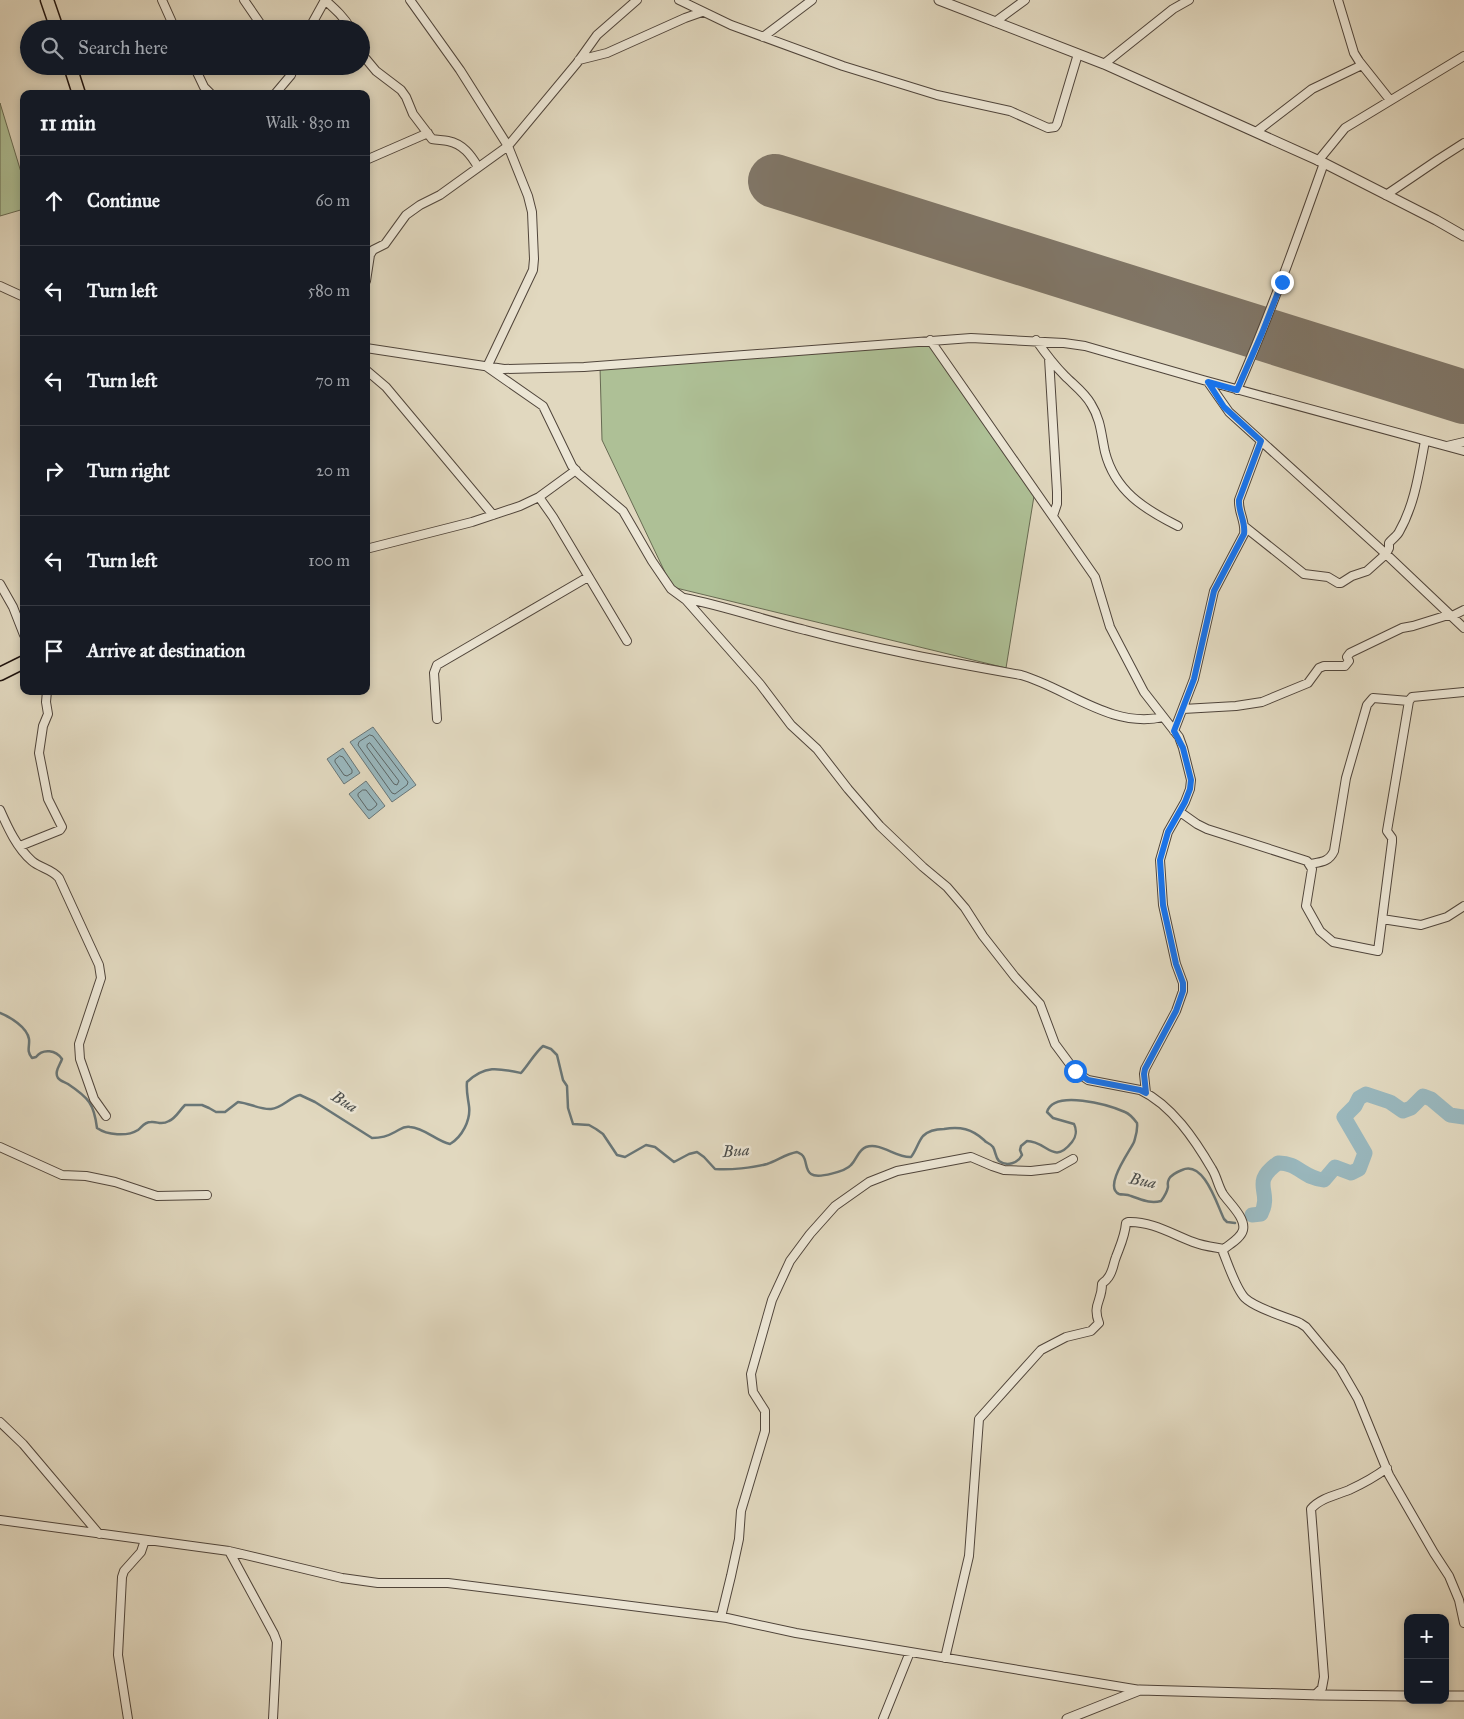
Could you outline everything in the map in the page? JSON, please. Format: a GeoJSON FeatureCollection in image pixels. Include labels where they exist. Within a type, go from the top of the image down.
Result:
{"type":"FeatureCollection","features":[{"type":"Feature","properties":{"kind":"highway"},"geometry":{"type":"LineString","coordinates":[[47,0],[54,20]]}},
{"type":"Feature","properties":{"kind":"highway"},"geometry":{"type":"LineString","coordinates":[[73,75],[78,90]]}},
{"type":"Feature","properties":{"kind":"highway"},"geometry":{"type":"LineString","coordinates":[[0,674],[20,664]]}},
{"type":"Feature","properties":{"kind":"street"},"geometry":{"type":"LineString","coordinates":[[162,0],[172,20]]}},
{"type":"Feature","properties":{"kind":"street"},"geometry":{"type":"LineString","coordinates":[[244,0],[258,20]]}},
{"type":"Feature","properties":{"kind":"street"},"geometry":{"type":"LineString","coordinates":[[410,0],[460,70],[508,146],[528,196],[532,212],[533,270],[487,367]]}},
{"type":"Feature","properties":{"kind":"street"},"geometry":{"type":"LineString","coordinates":[[370,255],[373,250],[385,244],[412,209],[440,195],[508,146],[580,60],[597,35],[637,0]]}},
{"type":"Feature","properties":{"kind":"street"},"geometry":{"type":"LineString","coordinates":[[679,0],[731,25],[843,66],[937,95],[1010,111],[1048,128],[1055,127],[1057,124],[1078,54]]}},
{"type":"Feature","properties":{"kind":"street"},"geometry":{"type":"LineString","coordinates":[[763,36],[812,0]]}},
{"type":"Feature","properties":{"kind":"street"},"geometry":{"type":"LineString","coordinates":[[939,0],[1104,64],[1256,132],[1321,162],[1464,236]]}},
{"type":"Feature","properties":{"kind":"street"},"geometry":{"type":"LineString","coordinates":[[995,22],[1025,0]]}},
{"type":"Feature","properties":{"kind":"street"},"geometry":{"type":"LineString","coordinates":[[1104,64],[1173,9],[1189,0]]}},
{"type":"Feature","properties":{"kind":"street"},"geometry":{"type":"LineString","coordinates":[[1338,0],[1354,52],[1390,100]]}},
{"type":"Feature","properties":{"kind":"street"},"geometry":{"type":"LineString","coordinates":[[313,20],[322,2],[337,11],[345,20]]}},
{"type":"Feature","properties":{"kind":"street"},"geometry":{"type":"LineString","coordinates":[[580,60],[607,53],[702,12]]}},
{"type":"Feature","properties":{"kind":"street"},"geometry":{"type":"LineString","coordinates":[[1237,390],[1269,315],[1321,162],[1339,134],[1345,128],[1464,56]]}},
{"type":"Feature","properties":{"kind":"street"},"geometry":{"type":"LineString","coordinates":[[370,64],[376,71],[401,90],[413,114],[434,140],[450,141],[461,146],[469,153],[478,167]]}},
{"type":"Feature","properties":{"kind":"street"},"geometry":{"type":"LineString","coordinates":[[1256,132],[1312,89],[1362,65]]}},
{"type":"Feature","properties":{"kind":"street"},"geometry":{"type":"LineString","coordinates":[[198,75],[207,90]]}},
{"type":"Feature","properties":{"kind":"street"},"geometry":{"type":"LineString","coordinates":[[278,90],[291,75]]}},
{"type":"Feature","properties":{"kind":"street"},"geometry":{"type":"LineString","coordinates":[[370,158],[428,133]]}},
{"type":"Feature","properties":{"kind":"street"},"geometry":{"type":"LineString","coordinates":[[1386,195],[1464,143]]}},
{"type":"Feature","properties":{"kind":"street"},"geometry":{"type":"LineString","coordinates":[[0,286],[20,295]]}},
{"type":"Feature","properties":{"kind":"street"},"geometry":{"type":"LineString","coordinates":[[370,349],[504,369],[584,366],[930,340],[971,338],[1036,340],[1085,346],[1237,390],[1464,450]]}},
{"type":"Feature","properties":{"kind":"street"},"geometry":{"type":"LineString","coordinates":[[930,340],[1095,577],[1110,627],[1144,692],[1174,731],[1183,748],[1191,780],[1190,789],[1180,812],[1168,832],[1160,860],[1163,905],[1176,964],[1183,983],[1183,991],[1176,1011],[1145,1069],[1146,1093]]}},
{"type":"Feature","properties":{"kind":"street"},"geometry":{"type":"LineString","coordinates":[[1036,340],[1049,358],[1083,393],[1096,413],[1101,425],[1108,464],[1117,480],[1143,507],[1178,526]]}},
{"type":"Feature","properties":{"kind":"street"},"geometry":{"type":"LineString","coordinates":[[1049,358],[1057,492],[1057,504],[1053,516]]}},
{"type":"Feature","properties":{"kind":"street"},"geometry":{"type":"LineString","coordinates":[[487,367],[543,406],[576,470],[623,511],[652,562],[671,590],[684,598],[760,684],[791,725],[817,749],[880,826],[947,887],[965,908],[983,936],[1015,977],[1040,1004],[1055,1044],[1075,1071],[1088,1080],[1140,1090],[1169,1110],[1191,1137],[1212,1169],[1222,1193],[1243,1225],[1243,1231],[1240,1236],[1224,1249],[1206,1246],[1144,1223],[1126,1223],[1120,1251],[1115,1258],[1114,1266],[1108,1278],[1102,1284],[1101,1296],[1095,1313],[1098,1325],[1090,1331],[1066,1337],[1041,1350],[980,1419],[969,1556],[945,1658]]}},
{"type":"Feature","properties":{"kind":"street"},"geometry":{"type":"LineString","coordinates":[[370,373],[386,387],[493,515]]}},
{"type":"Feature","properties":{"kind":"street"},"geometry":{"type":"LineString","coordinates":[[1208,382],[1224,407],[1386,554],[1464,628]]}},
{"type":"Feature","properties":{"kind":"street"},"geometry":{"type":"LineString","coordinates":[[1174,731],[1194,679],[1214,591],[1244,534],[1245,527],[1239,510],[1239,500],[1261,441]]}},
{"type":"Feature","properties":{"kind":"street"},"geometry":{"type":"LineString","coordinates":[[1245,527],[1304,574],[1328,577],[1338,583],[1342,583],[1352,576],[1368,571],[1386,554],[1389,543],[1398,534],[1413,500],[1425,441]]}},
{"type":"Feature","properties":{"kind":"street"},"geometry":{"type":"LineString","coordinates":[[1445,446],[1464,442]]}},
{"type":"Feature","properties":{"kind":"street"},"geometry":{"type":"LineString","coordinates":[[370,548],[472,522],[520,506],[539,497],[576,470]]}},
{"type":"Feature","properties":{"kind":"street"},"geometry":{"type":"LineString","coordinates":[[539,497],[553,517],[627,641]]}},
{"type":"Feature","properties":{"kind":"street"},"geometry":{"type":"LineString","coordinates":[[437,719],[434,673],[437,665],[588,577]]}},
{"type":"Feature","properties":{"kind":"street"},"geometry":{"type":"LineString","coordinates":[[0,584],[20,626]]}},
{"type":"Feature","properties":{"kind":"street"},"geometry":{"type":"LineString","coordinates":[[684,598],[714,604],[803,630],[858,643],[1021,675],[1035,679],[1085,704],[1123,717],[1154,719],[1163,717]]}},
{"type":"Feature","properties":{"kind":"street"},"geometry":{"type":"LineString","coordinates":[[1183,709],[1236,706],[1262,702],[1280,696],[1308,683],[1320,668],[1324,666],[1345,666],[1349,661],[1348,654],[1402,628],[1445,616],[1452,616],[1464,610]]}},
{"type":"Feature","properties":{"kind":"street"},"geometry":{"type":"LineString","coordinates":[[1180,812],[1196,824],[1207,829],[1306,860],[1312,869],[1306,906],[1320,931],[1329,940],[1378,951],[1392,842],[1392,838],[1387,831],[1409,701],[1412,697],[1464,692]]}},
{"type":"Feature","properties":{"kind":"street"},"geometry":{"type":"LineString","coordinates":[[20,846],[60,830],[62,827],[48,799],[39,753],[42,726],[48,714],[47,695]]}},
{"type":"Feature","properties":{"kind":"street"},"geometry":{"type":"LineString","coordinates":[[1310,864],[1325,861],[1331,857],[1334,851],[1346,778],[1367,705],[1373,698],[1409,701]]}},
{"type":"Feature","properties":{"kind":"street"},"geometry":{"type":"LineString","coordinates":[[0,810],[9,830],[32,861],[59,878],[99,965],[101,978],[79,1044],[80,1059],[94,1100],[106,1116]]}},
{"type":"Feature","properties":{"kind":"street"},"geometry":{"type":"LineString","coordinates":[[1382,919],[1421,925],[1447,917],[1464,906]]}},
{"type":"Feature","properties":{"kind":"street"},"geometry":{"type":"LineString","coordinates":[[0,1147],[62,1175],[86,1176],[116,1182],[157,1196],[207,1195]]}},
{"type":"Feature","properties":{"kind":"street"},"geometry":{"type":"LineString","coordinates":[[721,1618],[735,1557],[741,1511],[765,1431],[765,1411],[753,1392],[751,1374],[772,1300],[790,1261],[810,1234],[835,1206],[869,1182],[897,1172],[972,1157],[1004,1170],[1031,1171],[1057,1168],[1073,1159]]}},
{"type":"Feature","properties":{"kind":"street"},"geometry":{"type":"LineString","coordinates":[[1224,1249],[1228,1263],[1245,1298],[1253,1304],[1300,1323],[1340,1368],[1358,1399],[1387,1468],[1434,1553],[1449,1576],[1459,1600],[1464,1623]]}},
{"type":"Feature","properties":{"kind":"street"},"geometry":{"type":"LineString","coordinates":[[0,1422],[23,1444],[99,1534]]}},
{"type":"Feature","properties":{"kind":"street"},"geometry":{"type":"LineString","coordinates":[[1315,1695],[1322,1688],[1324,1677],[1311,1509],[1319,1502],[1349,1490],[1387,1468]]}},
{"type":"Feature","properties":{"kind":"street"},"geometry":{"type":"LineString","coordinates":[[0,1520],[230,1552],[351,1579],[378,1583],[448,1583],[721,1618],[796,1633],[1140,1690],[1404,1696]]}},
{"type":"Feature","properties":{"kind":"street"},"geometry":{"type":"LineString","coordinates":[[128,1719],[118,1655],[122,1577],[124,1571],[141,1552],[145,1540]]}},
{"type":"Feature","properties":{"kind":"street"},"geometry":{"type":"LineString","coordinates":[[230,1552],[277,1642],[273,1719]]}},
{"type":"Feature","properties":{"kind":"street"},"geometry":{"type":"LineString","coordinates":[[883,1719],[910,1652]]}},
{"type":"Feature","properties":{"kind":"street"},"geometry":{"type":"LineString","coordinates":[[1067,1719],[1140,1690]]}},
{"type":"Feature","properties":{"kind":"street"},"geometry":{"type":"LineString","coordinates":[[1449,1696],[1464,1696]]}},
{"type":"Feature","properties":{"kind":"green space"},"geometry":{"type":"Polygon","coordinates":[[[0,103],[20,169],[20,210],[0,216],[0,103]]]}},
{"type":"Feature","properties":{"kind":"green space"},"geometry":{"type":"Polygon","coordinates":[[[928,341],[1035,490],[1006,668],[672,587],[602,440],[600,367],[928,341]]]}},
{"type":"Feature","properties":{"kind":"water"},"geometry":{"type":"Polygon","coordinates":[[[373,727],[416,785],[392,802],[350,742],[373,727]]]}},
{"type":"Feature","properties":{"kind":"water"},"geometry":{"type":"Polygon","coordinates":[[[343,748],[360,773],[344,784],[327,759],[343,748]]]}},
{"type":"Feature","properties":{"kind":"water"},"geometry":{"type":"Polygon","coordinates":[[[366,781],[385,806],[369,819],[349,794],[366,781]]]}},
{"type":"Feature","properties":{"kind":"waterway","name":"Bua"},"geometry":{"type":"LineString","coordinates":[[0,1013],[13,1020],[25,1030],[28,1035],[29,1051],[32,1058],[42,1052],[49,1051],[62,1059],[57,1071],[58,1078],[86,1098],[92,1107],[97,1128],[111,1134],[128,1134],[149,1122],[166,1122],[174,1118],[185,1105],[202,1105],[216,1112],[225,1112],[238,1102],[271,1109],[279,1107],[300,1095],[315,1102],[372,1138],[387,1136],[408,1127],[421,1130],[450,1144],[462,1133],[469,1117],[467,1082],[486,1070],[499,1069],[521,1073],[543,1046],[551,1049],[557,1055],[563,1080],[567,1086],[568,1108],[573,1124],[589,1125],[596,1129],[603,1134],[617,1155],[625,1157],[646,1145],[655,1147],[674,1162],[697,1152],[715,1169],[727,1169],[761,1165],[797,1152],[804,1158],[809,1172],[819,1176],[844,1170],[853,1163],[861,1150],[866,1147],[883,1148],[905,1157],[911,1157],[925,1134],[936,1130],[955,1128],[966,1129],[979,1136],[993,1147],[999,1161],[1009,1164],[1020,1158],[1022,1155],[1021,1146],[1027,1141],[1034,1142],[1055,1152],[1065,1149],[1074,1138],[1076,1131],[1074,1124],[1053,1118],[1047,1112],[1052,1105],[1060,1101],[1083,1101],[1125,1112],[1137,1123],[1134,1142],[1119,1169],[1114,1184],[1115,1190],[1119,1194],[1129,1195],[1149,1202],[1161,1201],[1167,1191],[1170,1178],[1180,1171],[1190,1169],[1197,1171],[1203,1177],[1224,1219],[1227,1222],[1235,1223]]}},
{"type":"Feature","properties":{"kind":"waterway","name":"Bua"},"geometry":{"type":"LineString","coordinates":[[1252,1215],[1261,1214],[1265,1199],[1263,1182],[1269,1170],[1278,1163],[1291,1165],[1311,1177],[1324,1180],[1335,1167],[1351,1173],[1359,1169],[1365,1153],[1344,1117],[1355,1106],[1359,1098],[1366,1094],[1390,1102],[1403,1111],[1411,1108],[1423,1096],[1431,1099],[1450,1115],[1464,1117]]}},
{"type":"Feature","properties":{"kind":"runway"},"geometry":{"type":"LineString","coordinates":[[775,181],[1464,397]]}},
{"type":"Feature","properties":{"kind":"route"},"geometry":{"type":"LineString","coordinates":[[1075,1071],[1081,1077],[1088,1080],[1140,1090],[1146,1093],[1145,1069],[1181,999],[1183,983],[1176,964],[1163,905],[1160,860],[1168,832],[1185,802],[1191,780],[1183,748],[1179,737],[1174,731],[1194,679],[1214,591],[1244,534],[1245,527],[1239,510],[1239,500],[1261,441],[1224,407],[1208,382],[1237,390],[1282,282]]}}]}
